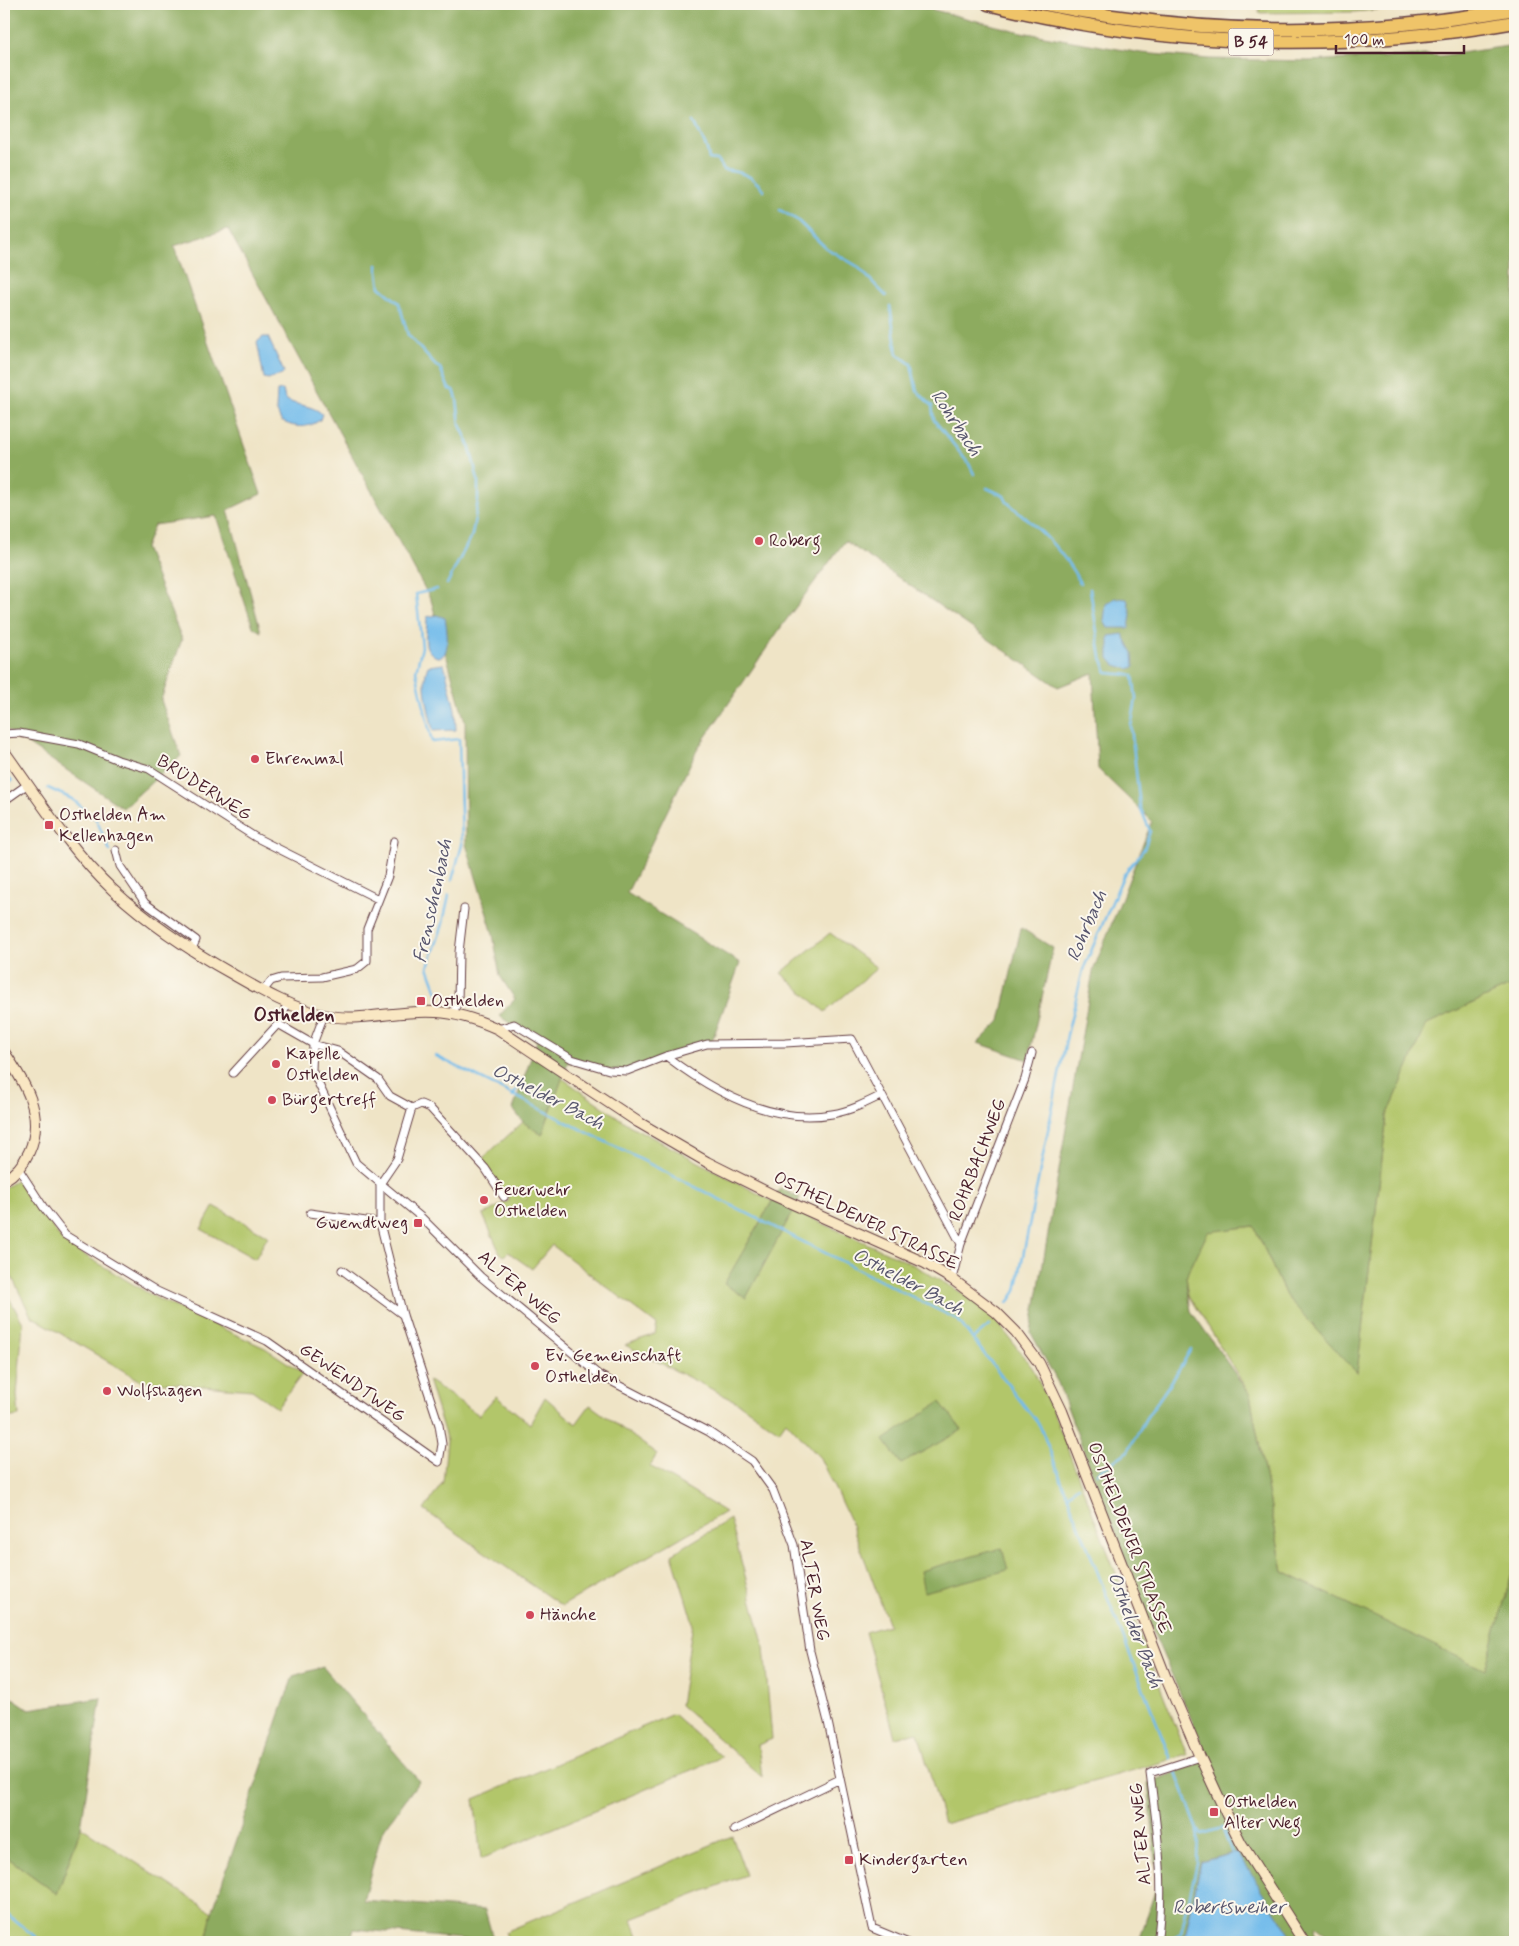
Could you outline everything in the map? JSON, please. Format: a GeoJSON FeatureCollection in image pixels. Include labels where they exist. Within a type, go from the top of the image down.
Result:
{"type":"FeatureCollection","features":[{"type":"Feature","properties":{"kind":"highway","name":"B 54"},"geometry":{"type":"LineString","coordinates":[[988,4],[1060,21],[1167,37],[1263,43],[1374,40],[1469,30],[1515,22]]}},
{"type":"Feature","properties":{"kind":"highway","name":"B 54"},"geometry":{"type":"LineString","coordinates":[[1045,4],[1169,24],[1263,29],[1375,27],[1467,18],[1515,9]]}},
{"type":"Feature","properties":{"kind":"main road","name":"OSTHELDENER STRASSE"},"geometry":{"type":"LineString","coordinates":[[4,751],[78,852],[113,890],[154,924],[191,951],[262,991],[288,1003],[324,1015],[359,1017],[435,1012],[479,1020],[498,1029],[638,1122],[707,1162],[773,1195],[925,1263],[952,1279],[996,1312],[1016,1332],[1039,1363],[1062,1411],[1166,1678],[1200,1757],[1241,1843],[1304,1942]]}},
{"type":"Feature","properties":{"kind":"main road"},"geometry":{"type":"LineString","coordinates":[[4,1052],[28,1092],[36,1119],[32,1146],[18,1168],[4,1180]]}},
{"type":"Feature","properties":{"kind":"street","name":"BRÜDERWEG"},"geometry":{"type":"LineString","coordinates":[[4,734],[18,733],[79,744],[118,760],[149,769],[255,837],[378,899]]}},
{"type":"Feature","properties":{"kind":"street"},"geometry":{"type":"LineString","coordinates":[[4,801],[28,784]]}},
{"type":"Feature","properties":{"kind":"street"},"geometry":{"type":"LineString","coordinates":[[262,991],[271,981],[281,978],[322,977],[357,969],[367,961],[367,929],[388,876],[394,841]]}},
{"type":"Feature","properties":{"kind":"street"},"geometry":{"type":"LineString","coordinates":[[116,850],[120,866],[146,903],[196,940],[191,951]]}},
{"type":"Feature","properties":{"kind":"street"},"geometry":{"type":"LineString","coordinates":[[453,1014],[458,1002],[459,952],[464,909]]}},
{"type":"Feature","properties":{"kind":"street"},"geometry":{"type":"LineString","coordinates":[[233,1073],[278,1024],[288,1003]]}},
{"type":"Feature","properties":{"kind":"street","name":"ALTER WEG"},"geometry":{"type":"LineString","coordinates":[[324,1015],[313,1044],[312,1070],[356,1163],[422,1218],[482,1277],[599,1375],[709,1432],[752,1461],[773,1490],[794,1545],[810,1651],[828,1722],[872,1928],[906,1942]]}},
{"type":"Feature","properties":{"kind":"street"},"geometry":{"type":"LineString","coordinates":[[278,1024],[313,1044],[338,1052],[378,1079],[390,1096],[412,1108]]}},
{"type":"Feature","properties":{"kind":"street"},"geometry":{"type":"LineString","coordinates":[[498,1029],[514,1024],[572,1059],[609,1070],[627,1071],[666,1056],[707,1044],[784,1043],[852,1039],[961,1244]]}},
{"type":"Feature","properties":{"kind":"street","name":"ROHRBACHWEG"},"geometry":{"type":"LineString","coordinates":[[952,1279],[961,1244],[1025,1079],[1032,1053]]}},
{"type":"Feature","properties":{"kind":"street"},"geometry":{"type":"LineString","coordinates":[[666,1056],[689,1074],[742,1102],[766,1111],[795,1116],[832,1114],[856,1108],[882,1095]]}},
{"type":"Feature","properties":{"kind":"street"},"geometry":{"type":"LineString","coordinates":[[380,1184],[397,1159],[412,1108],[421,1104],[430,1108],[486,1168],[504,1197]]}},
{"type":"Feature","properties":{"kind":"street","name":"GEWENDTWEG"},"geometry":{"type":"LineString","coordinates":[[18,1168],[44,1208],[65,1235],[156,1291],[267,1341],[439,1462],[442,1444],[439,1425],[403,1315],[380,1223],[380,1184]]}},
{"type":"Feature","properties":{"kind":"street"},"geometry":{"type":"LineString","coordinates":[[310,1213],[380,1223]]}},
{"type":"Feature","properties":{"kind":"street"},"geometry":{"type":"LineString","coordinates":[[342,1270],[403,1315]]}},
{"type":"Feature","properties":{"kind":"street","name":"ALTER WEG"},"geometry":{"type":"LineString","coordinates":[[1157,1942],[1161,1894],[1159,1847],[1150,1773],[1200,1757]]}},
{"type":"Feature","properties":{"kind":"street"},"geometry":{"type":"LineString","coordinates":[[734,1830],[840,1778]]}},
{"type":"Feature","properties":{"kind":"green space"},"geometry":{"type":"Polygon","coordinates":[[[4,4],[910,4],[1021,32],[1141,53],[1209,59],[1309,61],[1440,56],[1515,45],[1515,992],[1508,987],[1427,1024],[1387,1116],[1357,1373],[1286,1296],[1254,1226],[1208,1232],[1186,1277],[1191,1311],[1250,1395],[1283,1572],[1485,1670],[1515,1562],[1515,1942],[1337,1942],[1315,1926],[1317,1942],[1295,1942],[1236,1852],[1201,1862],[1184,1942],[1139,1942],[1158,1881],[1148,1783],[1209,1759],[1149,1623],[1058,1383],[1031,1333],[1093,971],[1152,821],[1098,769],[1093,673],[1058,687],[845,541],[784,623],[698,748],[627,893],[740,963],[711,1044],[626,1073],[568,1062],[542,1135],[523,1122],[513,1109],[537,1041],[499,1016],[515,999],[500,976],[493,934],[466,844],[465,722],[431,600],[228,229],[174,246],[261,494],[228,510],[261,632],[253,627],[216,516],[154,525],[145,548],[182,639],[161,700],[181,756],[123,808],[4,728],[4,4]]]}},
{"type":"Feature","properties":{"kind":"green space"},"geometry":{"type":"Polygon","coordinates":[[[1271,4],[1441,4],[1354,12],[1259,13],[1259,8],[1271,4]]]}},
{"type":"Feature","properties":{"kind":"green space"},"geometry":{"type":"Polygon","coordinates":[[[1021,928],[1053,948],[1028,1060],[978,1043],[1000,1021],[1021,928]]]}},
{"type":"Feature","properties":{"kind":"green space"},"geometry":{"type":"Polygon","coordinates":[[[830,933],[877,968],[825,1012],[781,973],[830,933]]]}},
{"type":"Feature","properties":{"kind":"green space"},"geometry":{"type":"Polygon","coordinates":[[[1508,987],[1515,992],[1515,1562],[1485,1671],[1283,1572],[1250,1395],[1189,1295],[1186,1277],[1208,1231],[1254,1226],[1286,1296],[1357,1372],[1387,1116],[1426,1024],[1508,987]]]}},
{"type":"Feature","properties":{"kind":"green space"},"geometry":{"type":"Polygon","coordinates":[[[562,1078],[629,1125],[772,1201],[725,1284],[746,1298],[793,1210],[910,1263],[974,1300],[999,1324],[1033,1369],[1055,1417],[1187,1755],[944,1824],[918,1732],[895,1737],[865,1632],[889,1625],[852,1525],[820,1458],[786,1421],[779,1431],[737,1402],[625,1345],[655,1334],[657,1325],[552,1245],[532,1269],[508,1252],[504,1256],[500,1253],[483,1215],[510,1200],[482,1159],[523,1122],[542,1134],[562,1078]]]}},
{"type":"Feature","properties":{"kind":"green space"},"geometry":{"type":"Polygon","coordinates":[[[19,1179],[63,1242],[156,1298],[265,1348],[303,1373],[277,1408],[252,1390],[141,1381],[31,1316],[4,1261],[4,1188],[19,1179]]]}},
{"type":"Feature","properties":{"kind":"green space"},"geometry":{"type":"Polygon","coordinates":[[[780,1188],[800,1198],[746,1298],[724,1284],[780,1188]]]}},
{"type":"Feature","properties":{"kind":"green space"},"geometry":{"type":"Polygon","coordinates":[[[214,1206],[268,1236],[255,1259],[201,1229],[214,1206]]]}},
{"type":"Feature","properties":{"kind":"green space"},"geometry":{"type":"Polygon","coordinates":[[[4,1289],[23,1323],[17,1395],[19,1416],[4,1418],[4,1289]]]}},
{"type":"Feature","properties":{"kind":"green space"},"geometry":{"type":"Polygon","coordinates":[[[428,1380],[479,1415],[496,1396],[530,1424],[545,1397],[576,1424],[590,1405],[657,1454],[650,1466],[725,1512],[562,1606],[424,1510],[443,1482],[447,1441],[428,1380]]]}},
{"type":"Feature","properties":{"kind":"green space"},"geometry":{"type":"Polygon","coordinates":[[[940,1402],[962,1430],[901,1464],[884,1440],[940,1402]]]}},
{"type":"Feature","properties":{"kind":"green space"},"geometry":{"type":"Polygon","coordinates":[[[730,1519],[764,1647],[772,1739],[758,1745],[762,1777],[680,1705],[693,1623],[672,1554],[730,1519]]]}},
{"type":"Feature","properties":{"kind":"green space"},"geometry":{"type":"Polygon","coordinates":[[[1002,1548],[1008,1570],[924,1592],[920,1571],[1002,1548]]]}},
{"type":"Feature","properties":{"kind":"green space"},"geometry":{"type":"Polygon","coordinates":[[[323,1667],[419,1781],[382,1832],[363,1900],[485,1910],[494,1942],[354,1929],[349,1942],[206,1942],[212,1912],[293,1676],[323,1667]]]}},
{"type":"Feature","properties":{"kind":"green space"},"geometry":{"type":"Polygon","coordinates":[[[4,1692],[29,1709],[101,1698],[81,1827],[57,1894],[4,1855],[4,1692]]]}},
{"type":"Feature","properties":{"kind":"green space"},"geometry":{"type":"Polygon","coordinates":[[[673,1714],[722,1757],[481,1859],[474,1799],[673,1714]]]}},
{"type":"Feature","properties":{"kind":"green space"},"geometry":{"type":"Polygon","coordinates":[[[81,1827],[212,1912],[206,1942],[4,1942],[4,1855],[57,1894],[81,1827]]]}},
{"type":"Feature","properties":{"kind":"green space"},"geometry":{"type":"Polygon","coordinates":[[[732,1836],[746,1875],[632,1919],[640,1942],[509,1942],[505,1932],[732,1836]]]}},
{"type":"Feature","properties":{"kind":"water"},"geometry":{"type":"Polygon","coordinates":[[[263,337],[268,337],[284,372],[282,375],[268,379],[264,378],[257,342],[263,337]]]}},
{"type":"Feature","properties":{"kind":"water"},"geometry":{"type":"Polygon","coordinates":[[[283,390],[285,399],[314,409],[322,414],[320,420],[306,426],[291,425],[281,421],[276,410],[277,391],[283,390]]]}},
{"type":"Feature","properties":{"kind":"water"},"geometry":{"type":"Polygon","coordinates":[[[1115,598],[1127,599],[1131,614],[1129,628],[1108,628],[1104,621],[1106,604],[1115,598]]]}},
{"type":"Feature","properties":{"kind":"water"},"geometry":{"type":"Polygon","coordinates":[[[437,615],[445,618],[447,636],[445,653],[440,657],[431,653],[426,641],[427,617],[437,615]]]}},
{"type":"Feature","properties":{"kind":"water"},"geometry":{"type":"Polygon","coordinates":[[[1123,634],[1133,653],[1134,667],[1129,669],[1115,665],[1109,658],[1109,636],[1123,634]]]}},
{"type":"Feature","properties":{"kind":"water"},"geometry":{"type":"Polygon","coordinates":[[[444,664],[455,709],[456,730],[433,731],[425,690],[426,673],[428,666],[444,664]]]}},
{"type":"Feature","properties":{"kind":"water","name":"Robertsweiher"},"geometry":{"type":"Polygon","coordinates":[[[1237,1852],[1295,1942],[1184,1942],[1201,1862],[1237,1852]]]}},
{"type":"Feature","properties":{"kind":"waterway","name":"Rohrbach"},"geometry":{"type":"LineString","coordinates":[[694,121],[707,149],[709,159],[717,160],[724,170],[746,175],[764,190]]}},
{"type":"Feature","properties":{"kind":"waterway","name":"Rohrbach"},"geometry":{"type":"LineString","coordinates":[[780,210],[797,220],[826,248],[857,266],[886,296]]}},
{"type":"Feature","properties":{"kind":"waterway","name":"Frenschenbach"},"geometry":{"type":"LineString","coordinates":[[377,265],[380,287],[399,303],[408,335],[440,368],[449,389],[454,390],[460,425],[469,444],[478,480],[478,501],[472,535],[447,584]]}},
{"type":"Feature","properties":{"kind":"waterway","name":"Rohrbach"},"geometry":{"type":"LineString","coordinates":[[890,306],[897,354],[911,364],[917,391],[932,406],[934,420],[969,464],[974,474]]}},
{"type":"Feature","properties":{"kind":"waterway","name":"Rohrbach"},"geometry":{"type":"LineString","coordinates":[[987,488],[1004,496],[1007,502],[1048,539],[1065,559],[1080,583]]}},
{"type":"Feature","properties":{"kind":"waterway","name":"Frenschenbach"},"geometry":{"type":"LineString","coordinates":[[437,589],[416,594],[422,647],[416,671],[432,742],[459,739],[462,845],[452,880]]}},
{"type":"Feature","properties":{"kind":"waterway","name":"Rohrbach"},"geometry":{"type":"LineString","coordinates":[[1008,1303],[1016,1291],[1067,1035],[1083,970],[1124,874],[1144,849],[1150,831],[1140,807],[1131,726],[1136,699],[1133,675],[1107,673],[1101,657],[1090,589]]}},
{"type":"Feature","properties":{"kind":"waterway","name":"Osthelder Bach"},"geometry":{"type":"LineString","coordinates":[[4,771],[12,781]]}},
{"type":"Feature","properties":{"kind":"waterway","name":"Osthelder Bach"},"geometry":{"type":"LineString","coordinates":[[48,788],[72,799],[96,819],[110,851]]}},
{"type":"Feature","properties":{"kind":"waterway","name":"Frenschenbach"},"geometry":{"type":"LineString","coordinates":[[439,997],[428,967],[442,927],[449,895]]}},
{"type":"Feature","properties":{"kind":"waterway","name":"Osthelder Bach"},"geometry":{"type":"LineString","coordinates":[[436,1056],[958,1320],[1040,1426],[1171,1759]]}},
{"type":"Feature","properties":{"kind":"waterway"},"geometry":{"type":"LineString","coordinates":[[513,1096],[519,1084]]}},
{"type":"Feature","properties":{"kind":"waterway","name":"Rohrbach"},"geometry":{"type":"LineString","coordinates":[[973,1339],[990,1325]]}},
{"type":"Feature","properties":{"kind":"waterway"},"geometry":{"type":"LineString","coordinates":[[1097,1473],[1128,1451],[1146,1418],[1176,1375],[1191,1349]]}},
{"type":"Feature","properties":{"kind":"waterway"},"geometry":{"type":"LineString","coordinates":[[1068,1494],[1078,1486]]}},
{"type":"Feature","properties":{"kind":"waterway","name":"Osthelder Bach"},"geometry":{"type":"LineString","coordinates":[[1176,1772],[1198,1830],[1202,1834],[1222,1828],[1232,1853]]}},
{"type":"Feature","properties":{"kind":"waterway"},"geometry":{"type":"LineString","coordinates":[[1170,1942],[1170,1940],[1181,1934],[1197,1864],[1198,1830]]}},
{"type":"Feature","properties":{"kind":"waterway"},"geometry":{"type":"LineString","coordinates":[[4,1912],[42,1942]]}},
{"type":"Feature","properties":{"kind":"place","name":"Roberg"},"geometry":{"type":"Point","coordinates":[759,541]}},
{"type":"Feature","properties":{"kind":"place","name":"Ehrenmal"},"geometry":{"type":"Point","coordinates":[255,759]}},
{"type":"Feature","properties":{"kind":"place","name":"Osthelden Am Kellenhagen"},"geometry":{"type":"Point","coordinates":[49,825]}},
{"type":"Feature","properties":{"kind":"place","name":"Osthelden"},"geometry":{"type":"Point","coordinates":[421,1001]}},
{"type":"Feature","properties":{"kind":"place","name":"Kapelle Osthelden"},"geometry":{"type":"Point","coordinates":[276,1064]}},
{"type":"Feature","properties":{"kind":"place","name":"Bürgertreff"},"geometry":{"type":"Point","coordinates":[272,1100]}},
{"type":"Feature","properties":{"kind":"place","name":"Feuerwehr Osthelden"},"geometry":{"type":"Point","coordinates":[484,1200]}},
{"type":"Feature","properties":{"kind":"place","name":"Gwendtweg"},"geometry":{"type":"Point","coordinates":[418,1223]}},
{"type":"Feature","properties":{"kind":"place","name":"Ev. Gemeinschaft Osthelden"},"geometry":{"type":"Point","coordinates":[535,1366]}},
{"type":"Feature","properties":{"kind":"place","name":"Wolfshagen"},"geometry":{"type":"Point","coordinates":[107,1391]}},
{"type":"Feature","properties":{"kind":"place","name":"Hänche"},"geometry":{"type":"Point","coordinates":[530,1615]}},
{"type":"Feature","properties":{"kind":"place","name":"Osthelden Alter Weg"},"geometry":{"type":"Point","coordinates":[1214,1812]}},
{"type":"Feature","properties":{"kind":"place","name":"Kindergarten"},"geometry":{"type":"Point","coordinates":[849,1860]}},
{"type":"Feature","properties":{"kind":"district","name":"Osthelden"},"geometry":{"type":"Point","coordinates":[294,1015]}}]}
